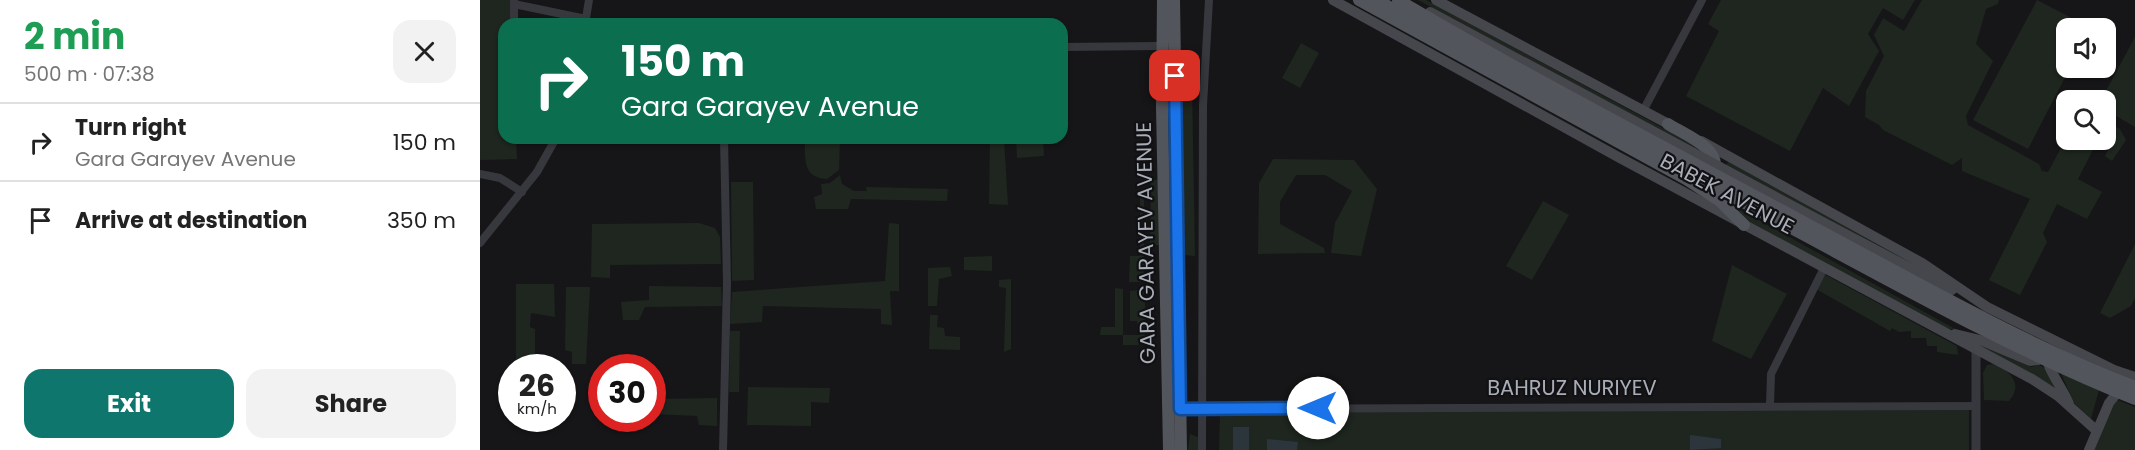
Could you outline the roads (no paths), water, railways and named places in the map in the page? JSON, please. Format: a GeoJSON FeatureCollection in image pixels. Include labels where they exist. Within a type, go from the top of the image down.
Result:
{"type":"FeatureCollection","features":[{"type":"Feature","properties":{"kind":"main road","name":"GARA GARAYEV AVENUE"},"geometry":{"type":"LineString","coordinates":[[1161,0],[1175,409],[1181,450]]}},
{"type":"Feature","properties":{"kind":"main road","name":"BABEK AVENUE"},"geometry":{"type":"LineString","coordinates":[[1333,0],[1744,225],[2032,379],[2070,407],[2097,431]]}},
{"type":"Feature","properties":{"kind":"main road"},"geometry":{"type":"LineString","coordinates":[[1359,0],[1686,179],[1711,194],[1744,225]]}},
{"type":"Feature","properties":{"kind":"main road","name":"BABEK AVENUE"},"geometry":{"type":"LineString","coordinates":[[1377,0],[1563,105],[1974,325],[2065,369],[2135,399]]}},
{"type":"Feature","properties":{"kind":"main road","name":"BABEK AVENUE"},"geometry":{"type":"LineString","coordinates":[[1398,0],[1652,141],[1979,315],[2060,355],[2133,382]]}},
{"type":"Feature","properties":{"kind":"main road"},"geometry":{"type":"LineString","coordinates":[[1407,0],[1832,227],[1987,307],[2042,339],[2045,350],[2042,357],[2030,361],[1980,340],[1942,331]]}},
{"type":"Feature","properties":{"kind":"main road","name":"BABEK AVENUE"},"geometry":{"type":"LineString","coordinates":[[1436,0],[1738,160],[1922,263],[1987,307],[2114,370],[2133,382]]}},
{"type":"Feature","properties":{"kind":"main road","name":"GARA GARAYEV AVENUE"},"geometry":{"type":"LineString","coordinates":[[1169,450],[1175,409],[1174,2]]}},
{"type":"Feature","properties":{"kind":"main road"},"geometry":{"type":"LineString","coordinates":[[1668,124],[1710,151],[1714,157],[1715,168],[1708,179],[1699,183],[1686,179]]}},
{"type":"Feature","properties":{"kind":"main road"},"geometry":{"type":"LineString","coordinates":[[2069,348],[2055,347],[2049,351],[2046,359],[2070,407]]}},
{"type":"Feature","properties":{"kind":"main road"},"geometry":{"type":"LineString","coordinates":[[2089,450],[2112,398],[2133,382]]}},
{"type":"Feature","properties":{"kind":"street"},"geometry":{"type":"LineString","coordinates":[[586,18],[589,0]]}},
{"type":"Feature","properties":{"kind":"street"},"geometry":{"type":"LineString","coordinates":[[1161,0],[1158,46],[1162,72]]}},
{"type":"Feature","properties":{"kind":"street"},"geometry":{"type":"LineString","coordinates":[[1202,450],[1203,105],[1209,0]]}},
{"type":"Feature","properties":{"kind":"street"},"geometry":{"type":"LineString","coordinates":[[1643,111],[1701,0]]}},
{"type":"Feature","properties":{"kind":"street"},"geometry":{"type":"LineString","coordinates":[[514,18],[514,2],[574,18]]}},
{"type":"Feature","properties":{"kind":"street"},"geometry":{"type":"LineString","coordinates":[[1068,47],[1158,46]]}},
{"type":"Feature","properties":{"kind":"street"},"geometry":{"type":"LineString","coordinates":[[480,243],[522,192],[553,144]]}},
{"type":"Feature","properties":{"kind":"street"},"geometry":{"type":"LineString","coordinates":[[723,450],[726,327],[724,144]]}},
{"type":"Feature","properties":{"kind":"street"},"geometry":{"type":"LineString","coordinates":[[480,174],[500,178],[522,192]]}},
{"type":"Feature","properties":{"kind":"street"},"geometry":{"type":"LineString","coordinates":[[1770,405],[1771,374],[1824,268]]}},
{"type":"Feature","properties":{"kind":"street"},"geometry":{"type":"LineString","coordinates":[[1976,349],[1977,450]]}},
{"type":"Feature","properties":{"kind":"street","name":"BAHRUZ NURIYEV"},"geometry":{"type":"LineString","coordinates":[[1175,409],[1976,406]]}}]}
